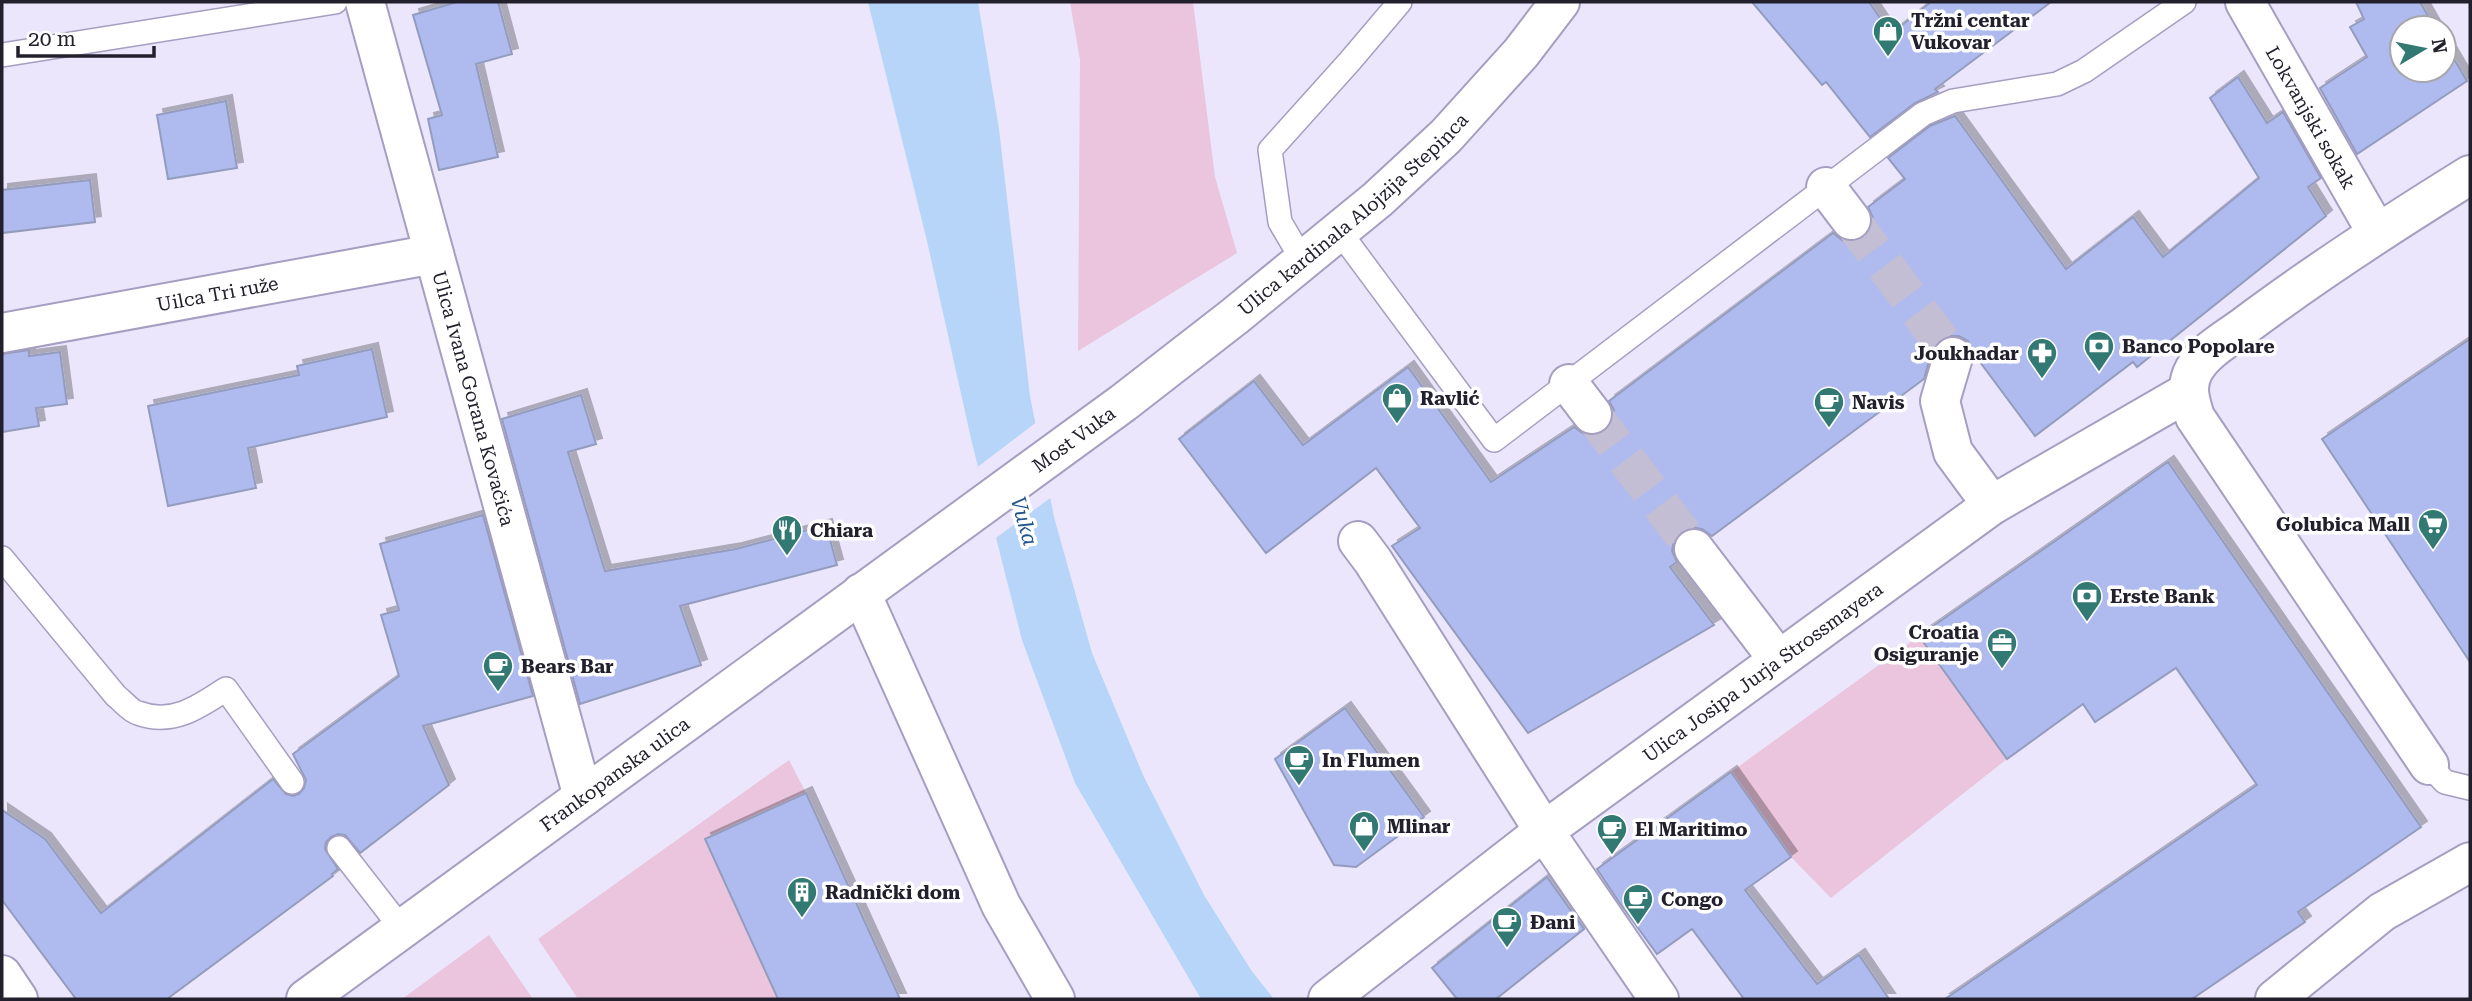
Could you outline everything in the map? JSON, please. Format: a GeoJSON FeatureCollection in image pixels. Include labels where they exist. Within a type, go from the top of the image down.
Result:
{"type":"FeatureCollection","features":[{"type":"Feature","properties":{"kind":"street","name":"Ulica Ivana Gorana Kovačića"},"geometry":{"type":"LineString","coordinates":[[365,2],[583,797]]}},
{"type":"Feature","properties":{"kind":"street","name":"Ulica kardinala Alojzija Stepinca"},"geometry":{"type":"LineString","coordinates":[[1123,403],[1378,199],[1446,136],[1521,53],[1560,2]]}},
{"type":"Feature","properties":{"kind":"street","name":"Lokvanjski sokak"},"geometry":{"type":"LineString","coordinates":[[2245,2],[2377,233]]}},
{"type":"Feature","properties":{"kind":"street"},"geometry":{"type":"LineString","coordinates":[[2429,765],[2195,417],[2188,392],[2192,372],[2203,357],[2377,233],[2470,175]]}},
{"type":"Feature","properties":{"kind":"street"},"geometry":{"type":"LineString","coordinates":[[1826,187],[1852,220]]}},
{"type":"Feature","properties":{"kind":"street","name":"Uilca Tri ruže"},"geometry":{"type":"LineString","coordinates":[[2,333],[434,254]]}},
{"type":"Feature","properties":{"kind":"street"},"geometry":{"type":"LineString","coordinates":[[1953,357],[1940,401],[1953,452],[1992,505]]}},
{"type":"Feature","properties":{"kind":"street"},"geometry":{"type":"LineString","coordinates":[[1569,384],[1592,414]]}},
{"type":"Feature","properties":{"kind":"street","name":"Ulica Josipa Jurja Strossmayera"},"geometry":{"type":"LineString","coordinates":[[1342,989],[1544,831],[1992,505],[2188,392]]}},
{"type":"Feature","properties":{"kind":"street","name":"Most Vuka"},"geometry":{"type":"LineString","coordinates":[[924,550],[1123,403]]}},
{"type":"Feature","properties":{"kind":"street"},"geometry":{"type":"LineString","coordinates":[[1358,541],[1544,831],[1659,999]]}},
{"type":"Feature","properties":{"kind":"street","name":"Frankopanska ulica"},"geometry":{"type":"LineString","coordinates":[[306,999],[860,593],[924,550]]}},
{"type":"Feature","properties":{"kind":"street"},"geometry":{"type":"LineString","coordinates":[[1694,550],[1778,659]]}},
{"type":"Feature","properties":{"kind":"street"},"geometry":{"type":"LineString","coordinates":[[860,593],[1001,905],[1055,999]]}},
{"type":"Feature","properties":{"kind":"street"},"geometry":{"type":"LineString","coordinates":[[2274,999],[2382,912],[2470,862]]}},
{"type":"Feature","properties":{"kind":"street"},"geometry":{"type":"LineString","coordinates":[[2,975],[18,999]]}},
{"type":"Feature","properties":{"kind":"lane"},"geometry":{"type":"LineString","coordinates":[[2,55],[335,2]]}},
{"type":"Feature","properties":{"kind":"lane"},"geometry":{"type":"LineString","coordinates":[[1303,261],[1280,222],[1270,150],[1401,2]]}},
{"type":"Feature","properties":{"kind":"lane"},"geometry":{"type":"LineString","coordinates":[[1339,231],[1494,440],[1923,114],[1953,101],[2057,84],[2084,71],[2184,2]]}},
{"type":"Feature","properties":{"kind":"lane"},"geometry":{"type":"LineString","coordinates":[[2,558],[116,696],[136,713],[164,718],[191,712],[226,689],[292,782]]}},
{"type":"Feature","properties":{"kind":"lane"},"geometry":{"type":"LineString","coordinates":[[2429,765],[2445,782],[2470,788]]}},
{"type":"Feature","properties":{"kind":"lane"},"geometry":{"type":"LineString","coordinates":[[339,848],[402,929]]}},
{"type":"Feature","properties":{"kind":"shaded area"},"geometry":{"type":"Polygon","coordinates":[[[1070,2],[1193,2],[1215,177],[1237,253],[1078,351],[1080,60],[1070,2]]]}},
{"type":"Feature","properties":{"kind":"shaded area"},"geometry":{"type":"Polygon","coordinates":[[[1919,636],[2007,759],[1831,898],[1791,857],[1731,772],[1919,636]]]}},
{"type":"Feature","properties":{"kind":"shaded area"},"geometry":{"type":"Polygon","coordinates":[[[789,760],[806,793],[706,840],[778,999],[578,999],[538,939],[789,760]]]}},
{"type":"Feature","properties":{"kind":"shaded area"},"geometry":{"type":"Polygon","coordinates":[[[489,935],[533,999],[402,999],[489,935]]]}},
{"type":"Feature","properties":{"kind":"water","name":"Vuka"},"geometry":{"type":"Polygon","coordinates":[[[868,2],[978,2],[999,129],[1030,396],[1054,517],[1092,653],[1143,775],[1204,895],[1251,970],[1274,999],[1201,999],[1075,783],[1022,640],[972,443],[927,241],[868,2]]]}},
{"type":"Feature","properties":{"kind":"pier"},"geometry":{"type":"Polygon","coordinates":[[[1038,421],[1053,496],[993,540],[975,469],[1038,421]]]}},
{"type":"Feature","properties":{"kind":"building"},"geometry":{"type":"Polygon","coordinates":[[[457,2],[498,2],[512,54],[476,64],[498,157],[439,170],[428,119],[442,115],[413,15],[457,2]]]}},
{"type":"Feature","properties":{"kind":"building","name":"Tržni centar Vukovar"},"geometry":{"type":"Polygon","coordinates":[[[1752,2],[1869,2],[1891,34],[1931,2],[2051,2],[1935,89],[1938,92],[1915,103],[1870,137],[1826,82],[1822,85],[1752,2]]]}},
{"type":"Feature","properties":{"kind":"building"},"geometry":{"type":"Polygon","coordinates":[[[2356,2],[2420,2],[2427,14],[2388,14],[2388,84],[2458,84],[2458,66],[2467,81],[2357,154],[2320,88],[2367,57],[2350,27],[2364,19],[2356,2]]]}},
{"type":"Feature","properties":{"kind":"building"},"geometry":{"type":"Polygon","coordinates":[[[2238,77],[2267,123],[2283,112],[2321,178],[2308,187],[2326,216],[2137,367],[2133,362],[2035,436],[1974,354],[1968,341],[1959,336],[1947,336],[1938,341],[1932,351],[1924,379],[1712,536],[1702,529],[1691,527],[1680,532],[1672,551],[1677,562],[1670,567],[1714,625],[1528,733],[1392,546],[1420,528],[1376,468],[1266,553],[1179,439],[1254,381],[1303,445],[1408,367],[1491,482],[1574,427],[1584,434],[1594,436],[1605,432],[1612,422],[1614,410],[1609,401],[1833,233],[1842,240],[1853,242],[1865,237],[1871,229],[1873,218],[1868,207],[1905,179],[1888,158],[1930,126],[1955,116],[2066,269],[2133,217],[2163,257],[2259,178],[2210,98],[2238,77]]]}},
{"type":"Feature","properties":{"kind":"building"},"geometry":{"type":"Polygon","coordinates":[[[226,101],[237,168],[168,179],[157,115],[226,101]]]}},
{"type":"Feature","properties":{"kind":"building"},"geometry":{"type":"Polygon","coordinates":[[[90,180],[95,222],[2,233],[2,190],[90,180]]]}},
{"type":"Feature","properties":{"kind":"building","name":"Golubica Mall"},"geometry":{"type":"Polygon","coordinates":[[[2470,339],[2470,662],[2322,439],[2470,339]]]}},
{"type":"Feature","properties":{"kind":"building"},"geometry":{"type":"Polygon","coordinates":[[[372,349],[387,417],[248,448],[256,488],[168,506],[148,406],[299,375],[297,366],[372,349]]]}},
{"type":"Feature","properties":{"kind":"building"},"geometry":{"type":"Polygon","coordinates":[[[29,350],[29,356],[60,352],[67,404],[36,408],[39,426],[2,432],[2,354],[29,350]]]}},
{"type":"Feature","properties":{"kind":"building"},"geometry":{"type":"Polygon","coordinates":[[[581,395],[596,444],[568,452],[605,571],[736,549],[826,525],[837,565],[680,606],[701,665],[580,704],[502,419],[581,395]]]}},
{"type":"Feature","properties":{"kind":"building"},"geometry":{"type":"Polygon","coordinates":[[[2168,462],[2421,827],[2298,912],[2305,922],[2192,999],[1945,999],[2257,785],[2176,668],[2095,722],[2083,704],[2007,759],[1919,636],[2168,462]]]}},
{"type":"Feature","properties":{"kind":"building"},"geometry":{"type":"Polygon","coordinates":[[[483,515],[533,696],[423,726],[449,785],[360,853],[345,835],[331,837],[326,842],[325,849],[338,869],[333,876],[167,999],[76,999],[2,900],[2,810],[45,839],[101,913],[273,779],[286,794],[299,794],[306,780],[293,754],[399,676],[381,615],[399,610],[380,544],[483,515]]]}},
{"type":"Feature","properties":{"kind":"building"},"geometry":{"type":"Polygon","coordinates":[[[1345,708],[1424,817],[1356,867],[1334,865],[1275,759],[1345,708]]]}},
{"type":"Feature","properties":{"kind":"building"},"geometry":{"type":"Polygon","coordinates":[[[1731,772],[1791,857],[1745,890],[1817,984],[1859,955],[1889,999],[1744,999],[1692,929],[1657,954],[1619,902],[1597,869],[1731,772]]]}},
{"type":"Feature","properties":{"kind":"building","name":"Radnički dom"},"geometry":{"type":"Polygon","coordinates":[[[806,793],[900,999],[778,999],[705,839],[806,793]]]}},
{"type":"Feature","properties":{"kind":"building","name":"Đani"},"geometry":{"type":"Polygon","coordinates":[[[1547,877],[1584,929],[1496,999],[1457,999],[1432,968],[1547,877]]]}},
{"type":"Feature","properties":{"kind":"tunnel"},"geometry":{"type":"LineString","coordinates":[[1851,220],[1953,357]]}},
{"type":"Feature","properties":{"kind":"tunnel"},"geometry":{"type":"LineString","coordinates":[[1592,414],[1694,549]]}},
{"type":"Feature","properties":{"kind":"place","name":"Tržni centar Vukovar"},"geometry":{"type":"Point","coordinates":[1888,58]}},
{"type":"Feature","properties":{"kind":"place","name":"Banco Popolare"},"geometry":{"type":"Point","coordinates":[2099,373]}},
{"type":"Feature","properties":{"kind":"place","name":"Joukhadar"},"geometry":{"type":"Point","coordinates":[2042,380]}},
{"type":"Feature","properties":{"kind":"place","name":"Ravlić"},"geometry":{"type":"Point","coordinates":[1397,425]}},
{"type":"Feature","properties":{"kind":"place","name":"Navis"},"geometry":{"type":"Point","coordinates":[1829,429]}},
{"type":"Feature","properties":{"kind":"place","name":"Golubica Mall"},"geometry":{"type":"Point","coordinates":[2433,551]}},
{"type":"Feature","properties":{"kind":"place","name":"Chiara"},"geometry":{"type":"Point","coordinates":[787,557]}},
{"type":"Feature","properties":{"kind":"place","name":"Erste Bank"},"geometry":{"type":"Point","coordinates":[2087,623]}},
{"type":"Feature","properties":{"kind":"place","name":"Croatia Osiguranje"},"geometry":{"type":"Point","coordinates":[2002,670]}},
{"type":"Feature","properties":{"kind":"place","name":"Bears Bar"},"geometry":{"type":"Point","coordinates":[498,693]}},
{"type":"Feature","properties":{"kind":"place","name":"In Flumen"},"geometry":{"type":"Point","coordinates":[1299,787]}},
{"type":"Feature","properties":{"kind":"place","name":"Mlinar"},"geometry":{"type":"Point","coordinates":[1364,853]}},
{"type":"Feature","properties":{"kind":"place","name":"El Maritimo"},"geometry":{"type":"Point","coordinates":[1612,856]}},
{"type":"Feature","properties":{"kind":"place","name":"Radnički dom"},"geometry":{"type":"Point","coordinates":[802,919]}},
{"type":"Feature","properties":{"kind":"place","name":"Congo"},"geometry":{"type":"Point","coordinates":[1638,926]}},
{"type":"Feature","properties":{"kind":"place","name":"Đani"},"geometry":{"type":"Point","coordinates":[1507,949]}}]}
